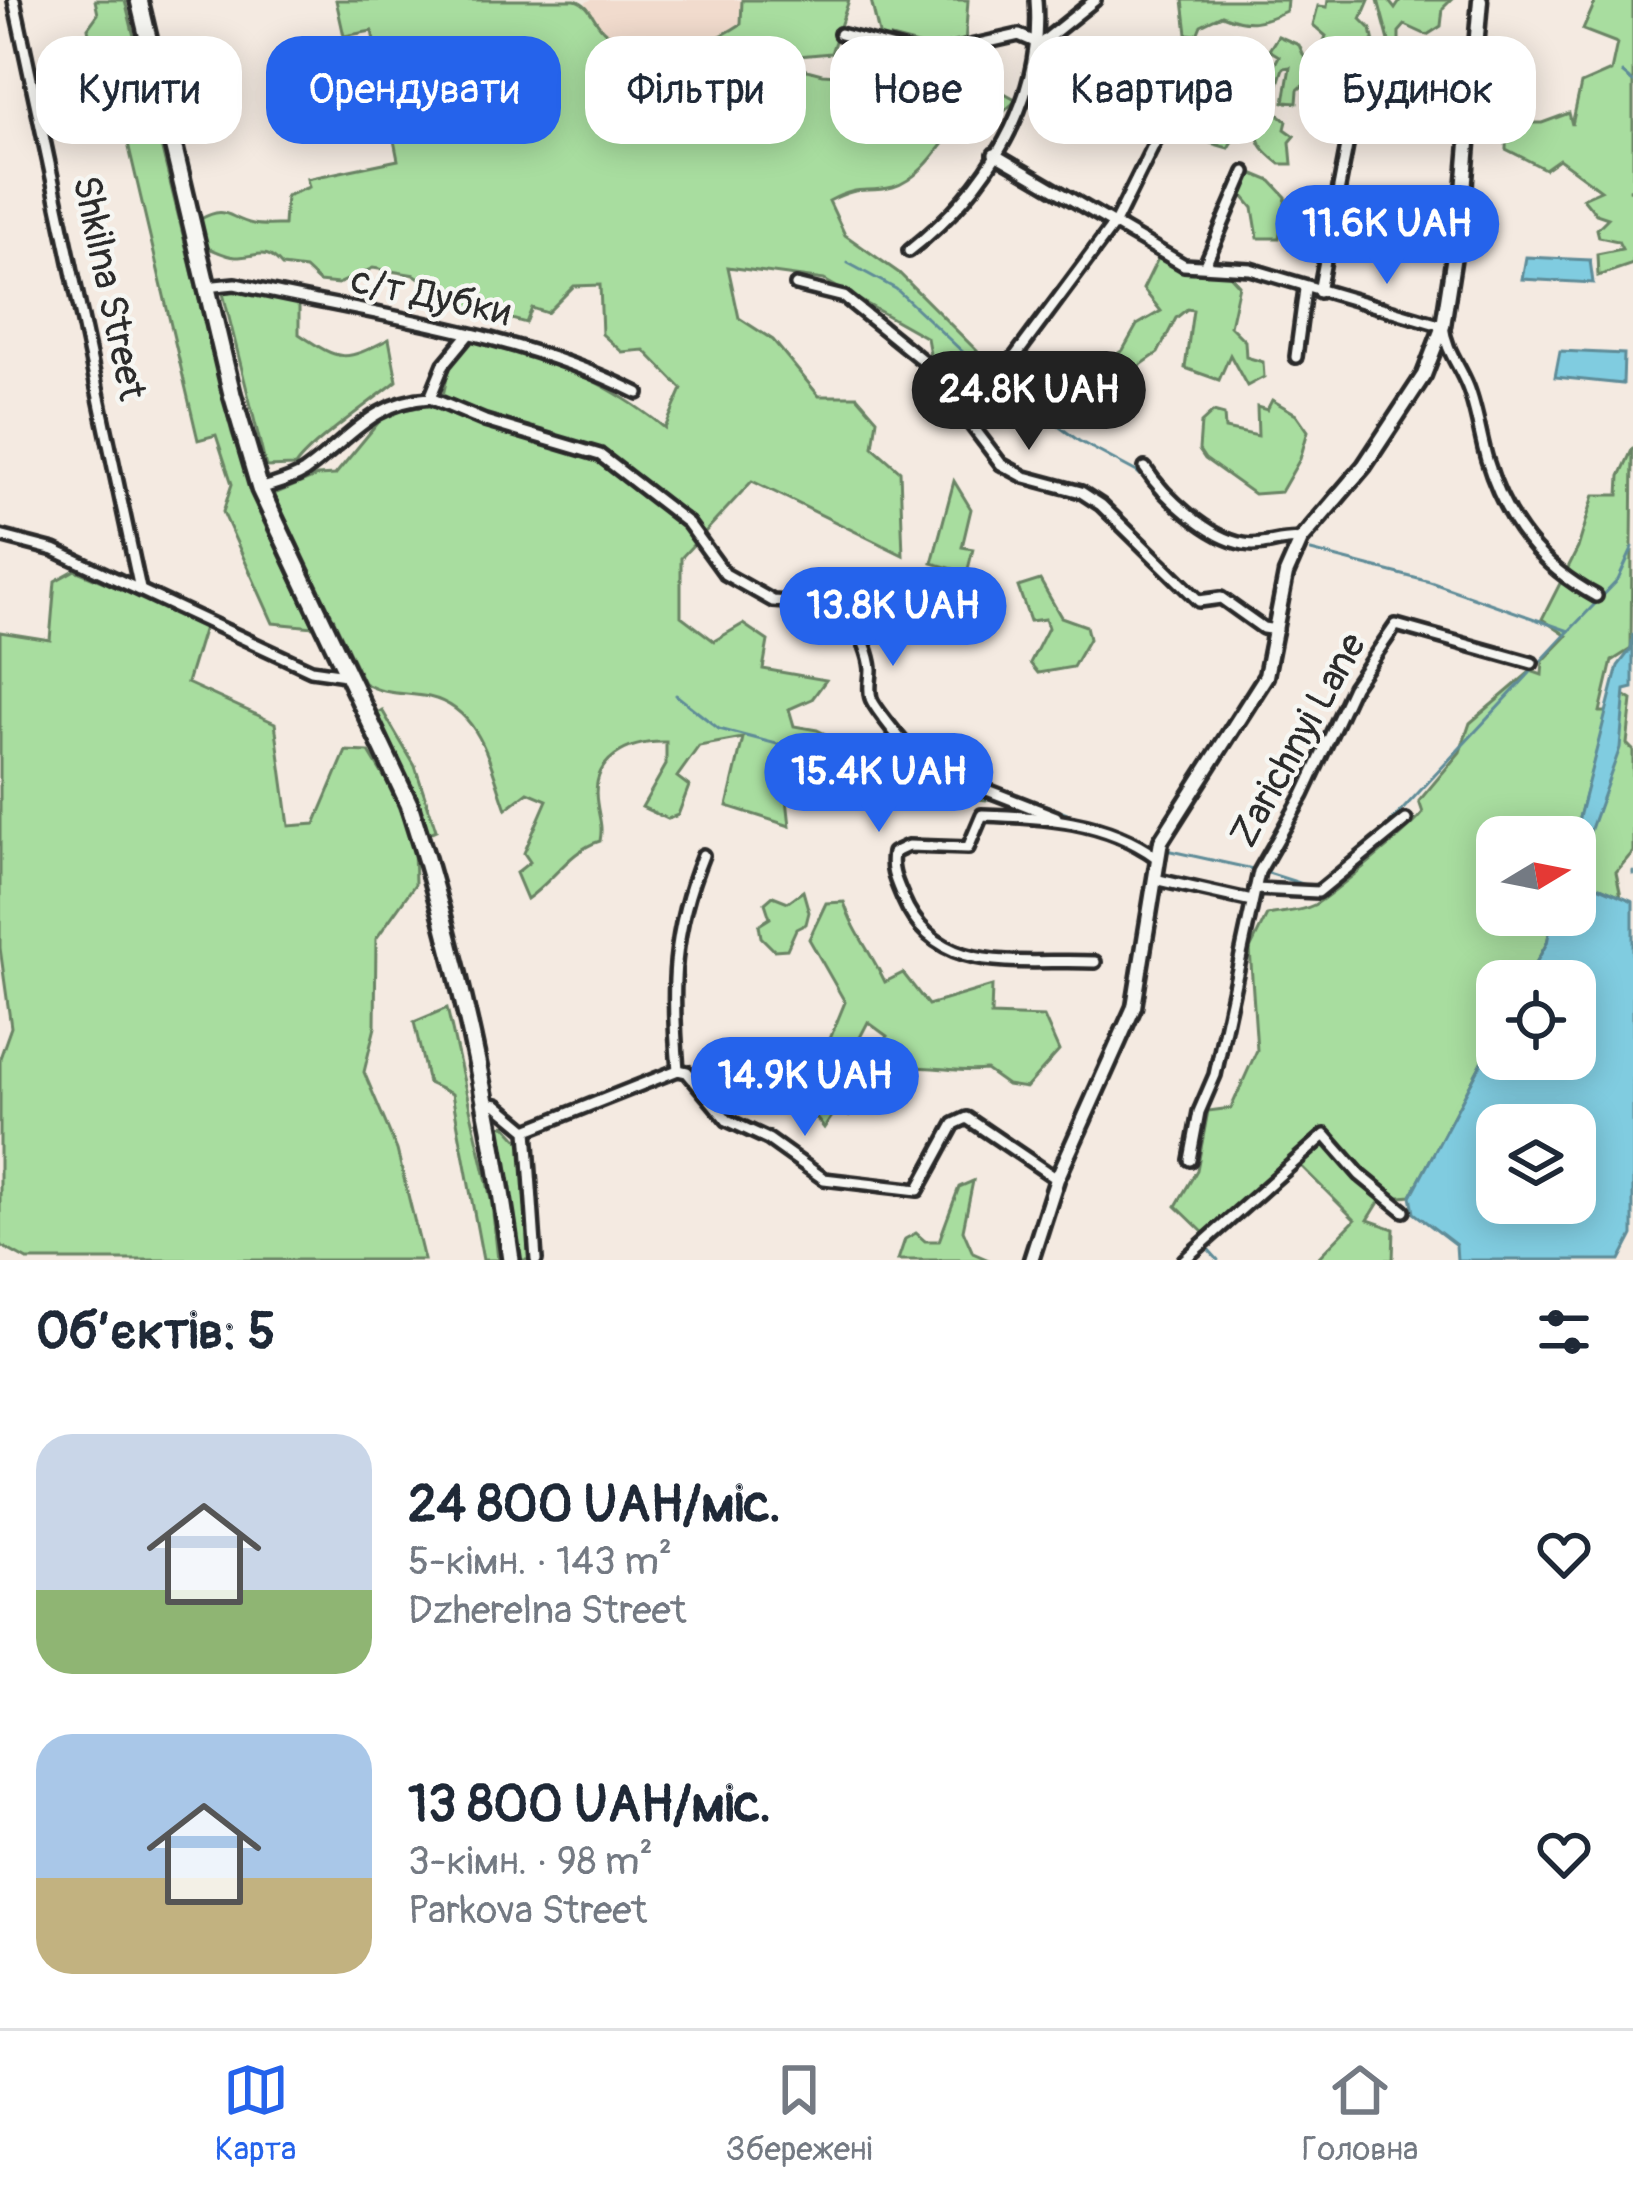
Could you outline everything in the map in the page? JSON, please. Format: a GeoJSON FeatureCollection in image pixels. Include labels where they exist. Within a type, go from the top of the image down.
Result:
{"type":"FeatureCollection","features":[{"type":"Feature","properties":{"kind":"main road"},"geometry":{"type":"LineString","coordinates":[[139,0],[205,286],[260,489],[409,804],[486,1103],[512,1260]]}},
{"type":"Feature","properties":{"kind":"street","name":"Shkilna Street"},"geometry":{"type":"LineString","coordinates":[[14,0],[140,589]]}},
{"type":"Feature","properties":{"kind":"street"},"geometry":{"type":"LineString","coordinates":[[1036,0],[1039,36]]}},
{"type":"Feature","properties":{"kind":"street"},"geometry":{"type":"LineString","coordinates":[[1050,36],[1095,0]]}},
{"type":"Feature","properties":{"kind":"street"},"geometry":{"type":"LineString","coordinates":[[1031,1260],[1058,1179],[1134,1007],[1156,857],[1266,676],[1286,574],[1301,540],[1364,466],[1400,412],[1424,375],[1443,326],[1464,191],[1480,0]]}},
{"type":"Feature","properties":{"kind":"street"},"geometry":{"type":"LineString","coordinates":[[840,34],[926,56],[1019,35],[1028,39]]}},
{"type":"Feature","properties":{"kind":"street"},"geometry":{"type":"LineString","coordinates":[[909,251],[968,194],[1022,113],[1028,90]]}},
{"type":"Feature","properties":{"kind":"street"},"geometry":{"type":"LineString","coordinates":[[1005,370],[1116,220],[1154,144]]}},
{"type":"Feature","properties":{"kind":"street"},"geometry":{"type":"LineString","coordinates":[[1319,292],[1347,144]]}},
{"type":"Feature","properties":{"kind":"street"},"geometry":{"type":"LineString","coordinates":[[994,154],[1116,220],[1184,266],[1250,269],[1305,289],[1443,326]]}},
{"type":"Feature","properties":{"kind":"street"},"geometry":{"type":"LineString","coordinates":[[1205,265],[1246,172]]}},
{"type":"Feature","properties":{"kind":"street","name":"с/т Дубки"},"geometry":{"type":"LineString","coordinates":[[205,286],[235,284],[561,356],[638,393]]}},
{"type":"Feature","properties":{"kind":"street"},"geometry":{"type":"LineString","coordinates":[[796,285],[844,297],[922,360],[1001,464],[1025,477],[1081,492],[1199,601],[1221,598],[1263,628],[1277,630]]}},
{"type":"Feature","properties":{"kind":"street"},"geometry":{"type":"LineString","coordinates":[[1296,358],[1305,289]]}},
{"type":"Feature","properties":{"kind":"street"},"geometry":{"type":"LineString","coordinates":[[1443,326],[1446,351],[1468,387],[1488,466],[1531,548],[1556,575],[1597,596]]}},
{"type":"Feature","properties":{"kind":"street"},"geometry":{"type":"LineString","coordinates":[[430,398],[444,364],[469,334]]}},
{"type":"Feature","properties":{"kind":"street"},"geometry":{"type":"LineString","coordinates":[[260,489],[302,474],[376,410],[403,399],[430,398],[485,421],[600,455],[688,523],[725,574],[772,602],[817,604],[850,615],[866,647],[870,697],[923,765],[1057,818],[1137,843],[1156,857]]}},
{"type":"Feature","properties":{"kind":"street"},"geometry":{"type":"LineString","coordinates":[[1145,468],[1159,488],[1228,539],[1246,544],[1301,540]]}},
{"type":"Feature","properties":{"kind":"street"},"geometry":{"type":"LineString","coordinates":[[0,536],[54,550],[311,670],[346,675]]}},
{"type":"Feature","properties":{"kind":"street","name":"Zarichnyi Lane"},"geometry":{"type":"LineString","coordinates":[[1190,1160],[1199,1112],[1220,1056],[1255,889],[1353,687],[1396,626],[1532,663]]}},
{"type":"Feature","properties":{"kind":"street"},"geometry":{"type":"LineString","coordinates":[[1057,818],[982,815],[968,848],[908,846],[893,853],[890,868],[908,910],[944,950],[974,960],[1095,962]]}},
{"type":"Feature","properties":{"kind":"street"},"geometry":{"type":"LineString","coordinates":[[1255,889],[1318,892],[1406,820]]}},
{"type":"Feature","properties":{"kind":"street"},"geometry":{"type":"LineString","coordinates":[[678,1070],[671,977],[684,902],[703,854]]}},
{"type":"Feature","properties":{"kind":"street"},"geometry":{"type":"LineString","coordinates":[[1154,880],[1252,901]]}},
{"type":"Feature","properties":{"kind":"street"},"geometry":{"type":"LineString","coordinates":[[527,1130],[678,1070],[687,1072],[727,1120],[768,1139],[824,1179],[918,1190],[953,1124],[967,1118],[1058,1179]]}},
{"type":"Feature","properties":{"kind":"street"},"geometry":{"type":"LineString","coordinates":[[486,1103],[527,1130]]}},
{"type":"Feature","properties":{"kind":"street"},"geometry":{"type":"LineString","coordinates":[[527,1130],[536,1260]]}},
{"type":"Feature","properties":{"kind":"street"},"geometry":{"type":"LineString","coordinates":[[1184,1260],[1325,1135],[1360,1175],[1404,1211]]}},
{"type":"Feature","properties":{"kind":"shaded area"},"geometry":{"type":"Polygon","coordinates":[[[742,0],[741,24],[723,36],[614,36],[604,32],[585,3],[742,0]]]}},
{"type":"Feature","properties":{"kind":"green space"},"geometry":{"type":"Polygon","coordinates":[[[95,0],[125,0],[134,36],[89,36],[88,28],[98,14],[95,0]]]}},
{"type":"Feature","properties":{"kind":"green space"},"geometry":{"type":"Polygon","coordinates":[[[336,0],[575,0],[613,36],[585,36],[585,144],[806,144],[806,70],[830,75],[830,144],[942,144],[902,183],[829,201],[845,235],[899,273],[994,368],[997,383],[958,356],[946,366],[951,388],[932,365],[927,338],[824,280],[728,267],[739,318],[773,340],[819,396],[857,396],[877,419],[873,447],[900,471],[903,555],[752,481],[681,558],[681,616],[714,641],[743,624],[768,641],[763,669],[826,680],[812,699],[789,709],[794,726],[817,730],[890,766],[913,764],[991,794],[986,800],[886,788],[787,799],[790,826],[727,806],[743,738],[699,746],[677,777],[689,786],[678,815],[668,819],[642,807],[666,765],[666,742],[652,742],[626,749],[606,764],[596,787],[600,841],[580,851],[527,899],[516,873],[530,862],[524,853],[547,800],[528,792],[506,809],[481,741],[461,713],[429,697],[388,692],[364,683],[274,494],[317,476],[335,475],[387,412],[441,404],[449,369],[469,337],[572,371],[619,395],[665,428],[682,389],[644,350],[622,352],[602,334],[600,285],[574,286],[547,313],[532,308],[526,323],[460,305],[415,275],[373,268],[338,284],[319,282],[305,269],[282,266],[266,254],[232,257],[206,247],[199,220],[208,215],[222,213],[253,224],[284,225],[286,196],[309,187],[307,179],[398,160],[395,144],[561,144],[561,36],[373,36],[372,31],[344,36],[336,0]]]}},
{"type":"Feature","properties":{"kind":"green space"},"geometry":{"type":"Polygon","coordinates":[[[742,0],[849,0],[837,36],[830,36],[830,53],[806,55],[806,36],[718,36],[741,24],[742,0]]]}},
{"type":"Feature","properties":{"kind":"green space"},"geometry":{"type":"Polygon","coordinates":[[[871,0],[968,0],[966,36],[879,36],[871,0]]]}},
{"type":"Feature","properties":{"kind":"green space"},"geometry":{"type":"Polygon","coordinates":[[[1183,0],[1287,0],[1286,11],[1269,18],[1247,22],[1222,15],[1201,25],[1197,35],[1187,34],[1183,0]]]}},
{"type":"Feature","properties":{"kind":"green space"},"geometry":{"type":"Polygon","coordinates":[[[1328,0],[1369,0],[1361,19],[1372,36],[1326,36],[1313,25],[1318,6],[1327,7],[1328,0]]]}},
{"type":"Feature","properties":{"kind":"green space"},"geometry":{"type":"Polygon","coordinates":[[[1378,0],[1388,0],[1395,9],[1401,0],[1451,0],[1443,8],[1441,26],[1427,35],[1405,25],[1399,36],[1388,36],[1378,0]]]}},
{"type":"Feature","properties":{"kind":"green space"},"geometry":{"type":"Polygon","coordinates":[[[1596,0],[1633,0],[1633,189],[1629,190],[1633,191],[1633,264],[1598,276],[1597,254],[1622,249],[1618,241],[1599,237],[1597,229],[1608,218],[1596,214],[1583,198],[1601,190],[1559,159],[1545,169],[1506,149],[1506,144],[1536,144],[1536,123],[1569,113],[1572,125],[1581,84],[1611,71],[1617,43],[1583,30],[1596,0]]]}},
{"type":"Feature","properties":{"kind":"green space"},"geometry":{"type":"Polygon","coordinates":[[[1278,36],[1299,45],[1297,103],[1284,102],[1290,67],[1283,68],[1275,89],[1278,36]]]}},
{"type":"Feature","properties":{"kind":"green space"},"geometry":{"type":"Polygon","coordinates":[[[1004,93],[1017,100],[1004,111],[1004,93]]]}},
{"type":"Feature","properties":{"kind":"green space"},"geometry":{"type":"Polygon","coordinates":[[[1276,112],[1295,136],[1290,142],[1292,164],[1280,164],[1260,144],[1275,144],[1276,112]]]}},
{"type":"Feature","properties":{"kind":"green space"},"geometry":{"type":"Polygon","coordinates":[[[128,144],[161,144],[232,433],[258,510],[314,627],[273,623],[223,512],[232,484],[216,435],[198,440],[128,144]]]}},
{"type":"Feature","properties":{"kind":"green space"},"geometry":{"type":"Polygon","coordinates":[[[1254,174],[1271,181],[1286,197],[1279,238],[1258,238],[1253,208],[1238,190],[1254,174]]]}},
{"type":"Feature","properties":{"kind":"green space"},"geometry":{"type":"Polygon","coordinates":[[[1159,256],[1183,269],[1228,273],[1239,285],[1230,326],[1245,341],[1246,357],[1263,362],[1264,377],[1247,386],[1230,355],[1219,380],[1185,368],[1193,310],[1187,309],[1176,318],[1158,353],[1095,397],[1082,378],[1123,350],[1137,325],[1161,311],[1143,289],[1159,256]]]}},
{"type":"Feature","properties":{"kind":"green space"},"geometry":{"type":"Polygon","coordinates":[[[233,288],[299,303],[299,334],[334,354],[352,355],[389,339],[397,381],[295,466],[266,467],[223,293],[233,288]]]}},
{"type":"Feature","properties":{"kind":"green space"},"geometry":{"type":"Polygon","coordinates":[[[1272,400],[1296,414],[1308,431],[1300,459],[1281,492],[1254,494],[1205,459],[1199,450],[1201,423],[1213,412],[1224,415],[1225,429],[1258,436],[1257,407],[1267,410],[1272,400]]]}},
{"type":"Feature","properties":{"kind":"green space"},"geometry":{"type":"Polygon","coordinates":[[[1633,448],[1631,649],[1612,661],[1600,712],[1607,712],[1580,816],[1476,816],[1476,936],[1548,936],[1547,943],[1538,960],[1476,960],[1476,1074],[1411,1196],[1381,1199],[1368,1220],[1394,1229],[1393,1260],[1316,1260],[1355,1220],[1292,1157],[1206,1235],[1176,1206],[1197,1170],[1208,1111],[1231,1108],[1257,1050],[1250,949],[1267,915],[1314,905],[1389,845],[1423,813],[1419,801],[1460,752],[1470,723],[1531,671],[1542,675],[1543,661],[1567,636],[1542,619],[1578,548],[1594,495],[1619,495],[1620,476],[1633,448]]]}},
{"type":"Feature","properties":{"kind":"green space"},"geometry":{"type":"Polygon","coordinates":[[[954,481],[971,509],[962,547],[973,549],[967,573],[932,563],[954,481]]]}},
{"type":"Feature","properties":{"kind":"green space"},"geometry":{"type":"Polygon","coordinates":[[[75,570],[205,624],[187,683],[275,723],[289,826],[315,824],[346,751],[369,752],[392,790],[414,848],[415,884],[376,939],[375,1027],[364,1072],[397,1150],[424,1260],[27,1260],[0,1245],[0,1058],[11,1027],[0,948],[0,632],[50,640],[55,581],[75,570]]]}},
{"type":"Feature","properties":{"kind":"green space"},"geometry":{"type":"Polygon","coordinates":[[[1040,580],[1061,617],[1086,626],[1089,639],[1073,667],[1038,673],[1030,663],[1048,628],[1045,619],[1030,621],[1018,587],[1040,580]]]}},
{"type":"Feature","properties":{"kind":"green space"},"geometry":{"type":"Polygon","coordinates":[[[1624,695],[1632,700],[1627,744],[1633,750],[1633,852],[1616,872],[1621,896],[1596,885],[1596,816],[1592,816],[1624,695]]]}},
{"type":"Feature","properties":{"kind":"green space"},"geometry":{"type":"Polygon","coordinates":[[[382,710],[415,766],[436,830],[427,834],[404,772],[374,715],[382,710]]]}},
{"type":"Feature","properties":{"kind":"green space"},"geometry":{"type":"Polygon","coordinates":[[[803,891],[809,912],[806,924],[796,929],[787,949],[774,950],[761,937],[759,925],[770,918],[765,903],[773,896],[788,902],[803,891]]]}},
{"type":"Feature","properties":{"kind":"green space"},"geometry":{"type":"Polygon","coordinates":[[[844,902],[885,982],[903,973],[928,1005],[992,986],[991,1015],[1044,1017],[1059,1051],[1026,1088],[1007,1085],[986,1070],[892,1072],[877,1057],[887,1036],[868,1022],[843,1070],[859,1081],[845,1092],[854,1101],[849,1116],[837,1109],[824,1128],[797,1094],[819,1066],[845,1002],[809,939],[826,903],[844,902]]]}},
{"type":"Feature","properties":{"kind":"green space"},"geometry":{"type":"Polygon","coordinates":[[[447,1008],[492,1204],[498,1260],[483,1260],[452,1094],[428,1083],[414,1022],[447,1008]]]}},
{"type":"Feature","properties":{"kind":"green space"},"geometry":{"type":"Polygon","coordinates":[[[505,1125],[525,1147],[531,1260],[516,1260],[498,1126],[505,1125]]]}},
{"type":"Feature","properties":{"kind":"green space"},"geometry":{"type":"Polygon","coordinates":[[[973,1181],[963,1230],[973,1253],[989,1260],[898,1260],[905,1239],[916,1233],[925,1241],[939,1241],[959,1187],[973,1181]]]}},
{"type":"Feature","properties":{"kind":"water"},"geometry":{"type":"Polygon","coordinates":[[[1526,257],[1590,260],[1593,283],[1522,279],[1526,257]]]}},
{"type":"Feature","properties":{"kind":"water"},"geometry":{"type":"Polygon","coordinates":[[[1560,351],[1624,354],[1623,384],[1555,377],[1560,351]]]}},
{"type":"Feature","properties":{"kind":"water"},"geometry":{"type":"Polygon","coordinates":[[[1633,634],[1633,688],[1625,690],[1620,748],[1596,816],[1579,816],[1618,666],[1631,649],[1633,634]]]}},
{"type":"Feature","properties":{"kind":"water"},"geometry":{"type":"Polygon","coordinates":[[[1596,885],[1633,901],[1633,1235],[1620,1260],[1457,1260],[1456,1245],[1414,1213],[1411,1196],[1476,1074],[1476,1080],[1596,1080],[1596,960],[1538,960],[1548,936],[1596,936],[1596,885]]]}},
{"type":"Feature","properties":{"kind":"waterway"},"geometry":{"type":"LineString","coordinates":[[1622,73],[1633,82]]}},
{"type":"Feature","properties":{"kind":"waterway"},"geometry":{"type":"LineString","coordinates":[[848,263],[896,289],[984,372],[1079,441],[1137,472],[1162,496]]}},
{"type":"Feature","properties":{"kind":"waterway"},"geometry":{"type":"LineString","coordinates":[[1311,551],[1430,582],[1569,631],[1618,580],[1633,547]]}},
{"type":"Feature","properties":{"kind":"waterway"},"geometry":{"type":"LineString","coordinates":[[1265,872],[1309,886],[1320,883],[1379,835],[1569,631]]}},
{"type":"Feature","properties":{"kind":"waterway"},"geometry":{"type":"LineString","coordinates":[[676,695],[719,729],[1012,805]]}},
{"type":"Feature","properties":{"kind":"waterway"},"geometry":{"type":"LineString","coordinates":[[1046,805],[1083,821]]}},
{"type":"Feature","properties":{"kind":"waterway"},"geometry":{"type":"LineString","coordinates":[[1131,838],[1152,846]]}},
{"type":"Feature","properties":{"kind":"waterway"},"geometry":{"type":"LineString","coordinates":[[1166,850],[1253,869]]}},
{"type":"Feature","properties":{"kind":"waterway"},"geometry":{"type":"LineString","coordinates":[[1209,1250],[1218,1260]]}}]}
